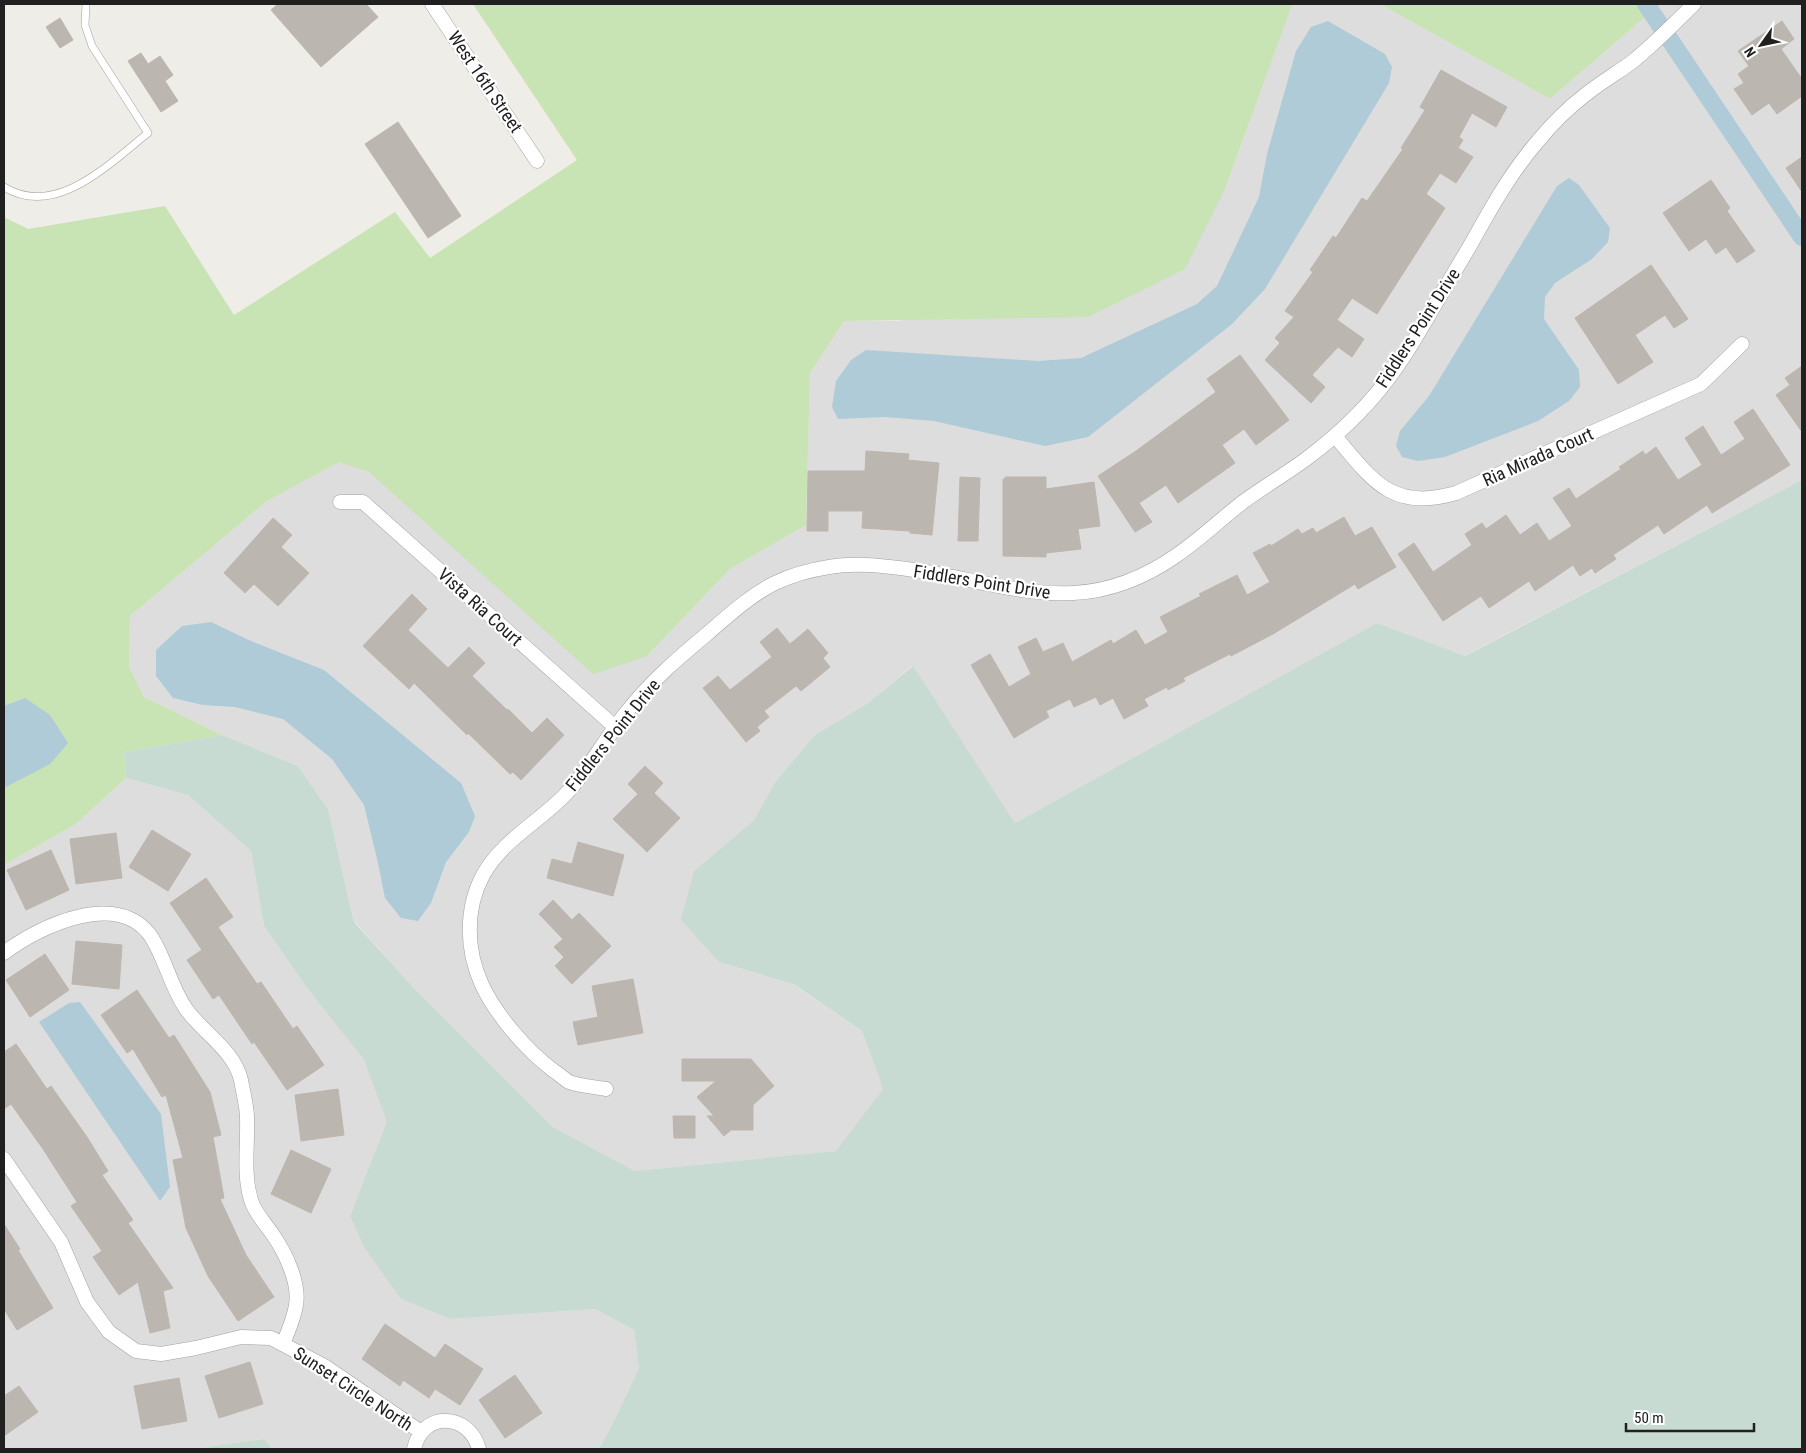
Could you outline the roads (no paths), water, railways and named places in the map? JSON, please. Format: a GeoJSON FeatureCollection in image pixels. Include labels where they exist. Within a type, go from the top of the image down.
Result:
{"type":"FeatureCollection","features":[{"type":"Feature","properties":{"kind":"street","name":"West 16th Street"},"geometry":{"type":"LineString","coordinates":[[432,4],[537,161]]}},
{"type":"Feature","properties":{"kind":"street","name":"Fiddlers Point Drive"},"geometry":{"type":"LineString","coordinates":[[606,1089],[568,1082],[541,1062],[524,1046],[483,988],[475,967],[470,944],[470,921],[477,891],[495,857],[511,840],[536,822],[565,796],[590,766],[615,727],[642,693],[674,662],[757,593],[777,582],[806,571],[836,565],[860,564],[952,576],[1020,591],[1043,594],[1074,594],[1127,583],[1155,570],[1181,553],[1247,499],[1305,460],[1335,436],[1375,395],[1399,364],[1512,173],[1536,142],[1586,94],[1631,62],[1666,32],[1694,4]]}},
{"type":"Feature","properties":{"kind":"street","name":"Ria Mirada Court"},"geometry":{"type":"LineString","coordinates":[[1335,436],[1372,479],[1387,490],[1404,497],[1420,500],[1438,499],[1456,493],[1701,384],[1742,344]]}},
{"type":"Feature","properties":{"kind":"street","name":"Vista Ria Court"},"geometry":{"type":"LineString","coordinates":[[340,502],[363,502],[615,727]]}},
{"type":"Feature","properties":{"kind":"street"},"geometry":{"type":"LineString","coordinates":[[4,953],[20,940],[53,925],[87,915],[114,914],[131,918],[151,936],[164,962],[174,991],[187,1011],[226,1052],[240,1078],[247,1116],[246,1179],[251,1203],[279,1243],[294,1276],[297,1304],[283,1344]]}},
{"type":"Feature","properties":{"kind":"street","name":"Sunset Circle North"},"geometry":{"type":"LineString","coordinates":[[4,1159],[61,1242],[87,1302],[109,1332],[136,1352],[161,1354],[241,1337],[271,1338],[326,1367],[421,1432]]}},
{"type":"Feature","properties":{"kind":"street"},"geometry":{"type":"LineString","coordinates":[[414,1449],[415,1442],[421,1432],[430,1425],[440,1421],[462,1424],[477,1440],[479,1449]]}},
{"type":"Feature","properties":{"kind":"lane"},"geometry":{"type":"LineString","coordinates":[[4,187],[10,191],[35,197],[58,194],[83,184],[148,133],[92,46],[85,25],[86,4]]}},
{"type":"Feature","properties":{"kind":"water"},"geometry":{"type":"Polygon","coordinates":[[[1328,21],[1385,54],[1392,67],[1389,83],[1265,289],[1232,324],[1088,437],[1045,446],[934,421],[885,417],[838,419],[832,407],[836,381],[851,360],[866,350],[1038,361],[1081,358],[1197,304],[1217,286],[1259,197],[1267,154],[1296,51],[1311,27],[1328,21]]]}},
{"type":"Feature","properties":{"kind":"water"},"geometry":{"type":"Polygon","coordinates":[[[1569,178],[1579,185],[1610,228],[1608,242],[1592,259],[1555,283],[1545,297],[1544,319],[1579,370],[1580,387],[1569,401],[1538,421],[1445,457],[1418,461],[1402,457],[1396,446],[1400,431],[1429,396],[1557,186],[1569,178]]]}},
{"type":"Feature","properties":{"kind":"water"},"geometry":{"type":"Polygon","coordinates":[[[211,622],[251,641],[324,670],[461,783],[475,816],[469,832],[446,862],[431,903],[418,921],[401,918],[385,898],[364,805],[332,759],[283,719],[235,707],[203,705],[173,698],[156,676],[156,650],[182,626],[211,622]]]}},
{"type":"Feature","properties":{"kind":"water"},"geometry":{"type":"Polygon","coordinates":[[[25,698],[50,715],[68,743],[50,764],[4,788],[4,706],[25,698]]]}},
{"type":"Feature","properties":{"kind":"water"},"geometry":{"type":"Polygon","coordinates":[[[80,1002],[161,1114],[170,1187],[160,1201],[39,1022],[69,1003],[80,1002]]]}},
{"type":"Feature","properties":{"kind":"waterway"},"geometry":{"type":"LineString","coordinates":[[1646,4],[1802,237]]}}]}
